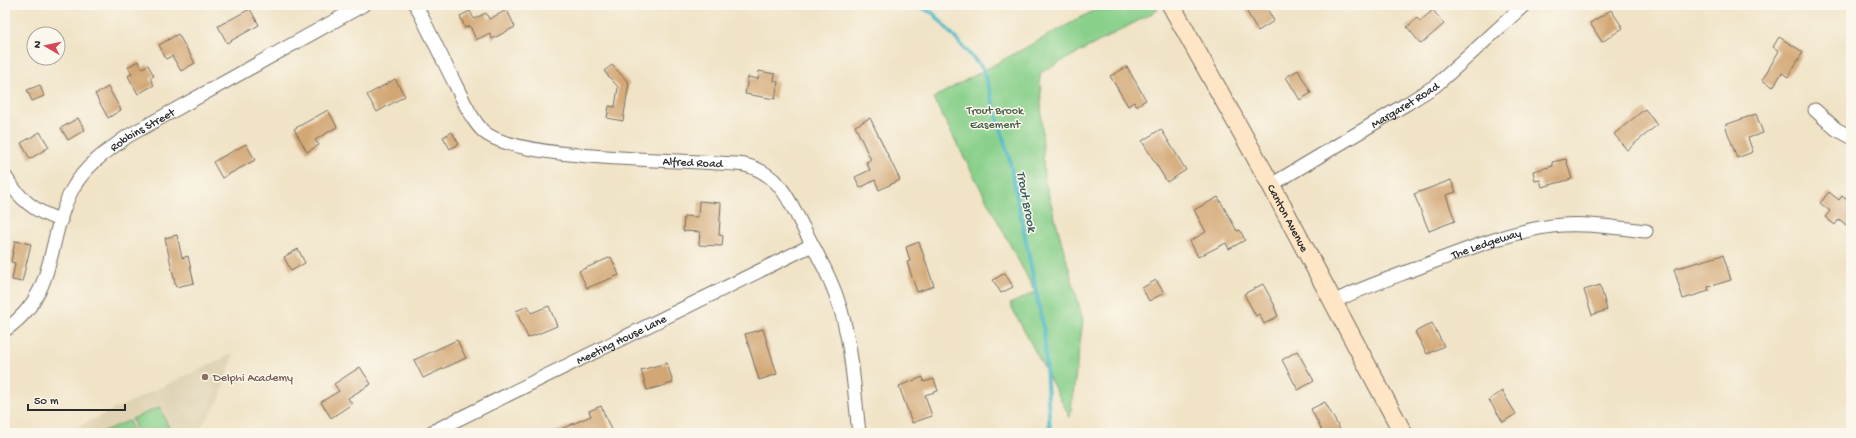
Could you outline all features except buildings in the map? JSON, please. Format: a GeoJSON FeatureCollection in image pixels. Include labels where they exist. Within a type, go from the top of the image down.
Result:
{"type":"FeatureCollection","features":[{"type":"Feature","properties":{"kind":"main road","name":"Canton Avenue"},"geometry":{"type":"LineString","coordinates":[[1171,5],[1271,185],[1403,433]]}},
{"type":"Feature","properties":{"kind":"street","name":"Robbins Street"},"geometry":{"type":"LineString","coordinates":[[5,330],[23,316],[43,285],[68,198],[80,177],[88,168],[107,151],[128,136],[363,5]]}},
{"type":"Feature","properties":{"kind":"street","name":"Alfred Road"},"geometry":{"type":"LineString","coordinates":[[416,5],[470,114],[488,136],[513,145],[545,151],[737,164],[760,169],[772,178],[784,192],[812,245],[833,287],[841,310],[850,358],[859,433]]}},
{"type":"Feature","properties":{"kind":"street","name":"Margaret Road"},"geometry":{"type":"LineString","coordinates":[[1271,185],[1434,86],[1524,5]]}},
{"type":"Feature","properties":{"kind":"street"},"geometry":{"type":"LineString","coordinates":[[1815,110],[1836,129],[1851,137]]}},
{"type":"Feature","properties":{"kind":"street"},"geometry":{"type":"LineString","coordinates":[[5,176],[19,195],[33,208],[61,220]]}},
{"type":"Feature","properties":{"kind":"street","name":"The Ledgeway"},"geometry":{"type":"LineString","coordinates":[[1333,302],[1360,289],[1450,256],[1531,230],[1575,224],[1646,232]]}},
{"type":"Feature","properties":{"kind":"street","name":"Meeting House Lane"},"geometry":{"type":"LineString","coordinates":[[430,433],[812,245]]}},
{"type":"Feature","properties":{"kind":"shaded area","name":"Delphi Academy"},"geometry":{"type":"Polygon","coordinates":[[[234,353],[219,401],[197,433],[64,433],[234,353]]]}},
{"type":"Feature","properties":{"kind":"green space","name":"Trout Brook Easement"},"geometry":{"type":"Polygon","coordinates":[[[1104,5],[1155,5],[1158,10],[1040,73],[1044,178],[1083,320],[1070,417],[1010,304],[1035,292],[933,98],[1104,5]]]}},
{"type":"Feature","properties":{"kind":"green space"},"geometry":{"type":"Polygon","coordinates":[[[160,407],[171,433],[138,433],[132,419],[160,407]]]}},
{"type":"Feature","properties":{"kind":"green space"},"geometry":{"type":"Polygon","coordinates":[[[129,421],[134,433],[101,432],[129,421]]]}},
{"type":"Feature","properties":{"kind":"waterway","name":"Trout Brook"},"geometry":{"type":"LineString","coordinates":[[915,5],[933,13],[983,69],[1009,157],[1044,331],[1050,433]]}},
{"type":"Feature","properties":{"kind":"place","name":"Delphi Academy"},"geometry":{"type":"Point","coordinates":[205,377]}}]}
